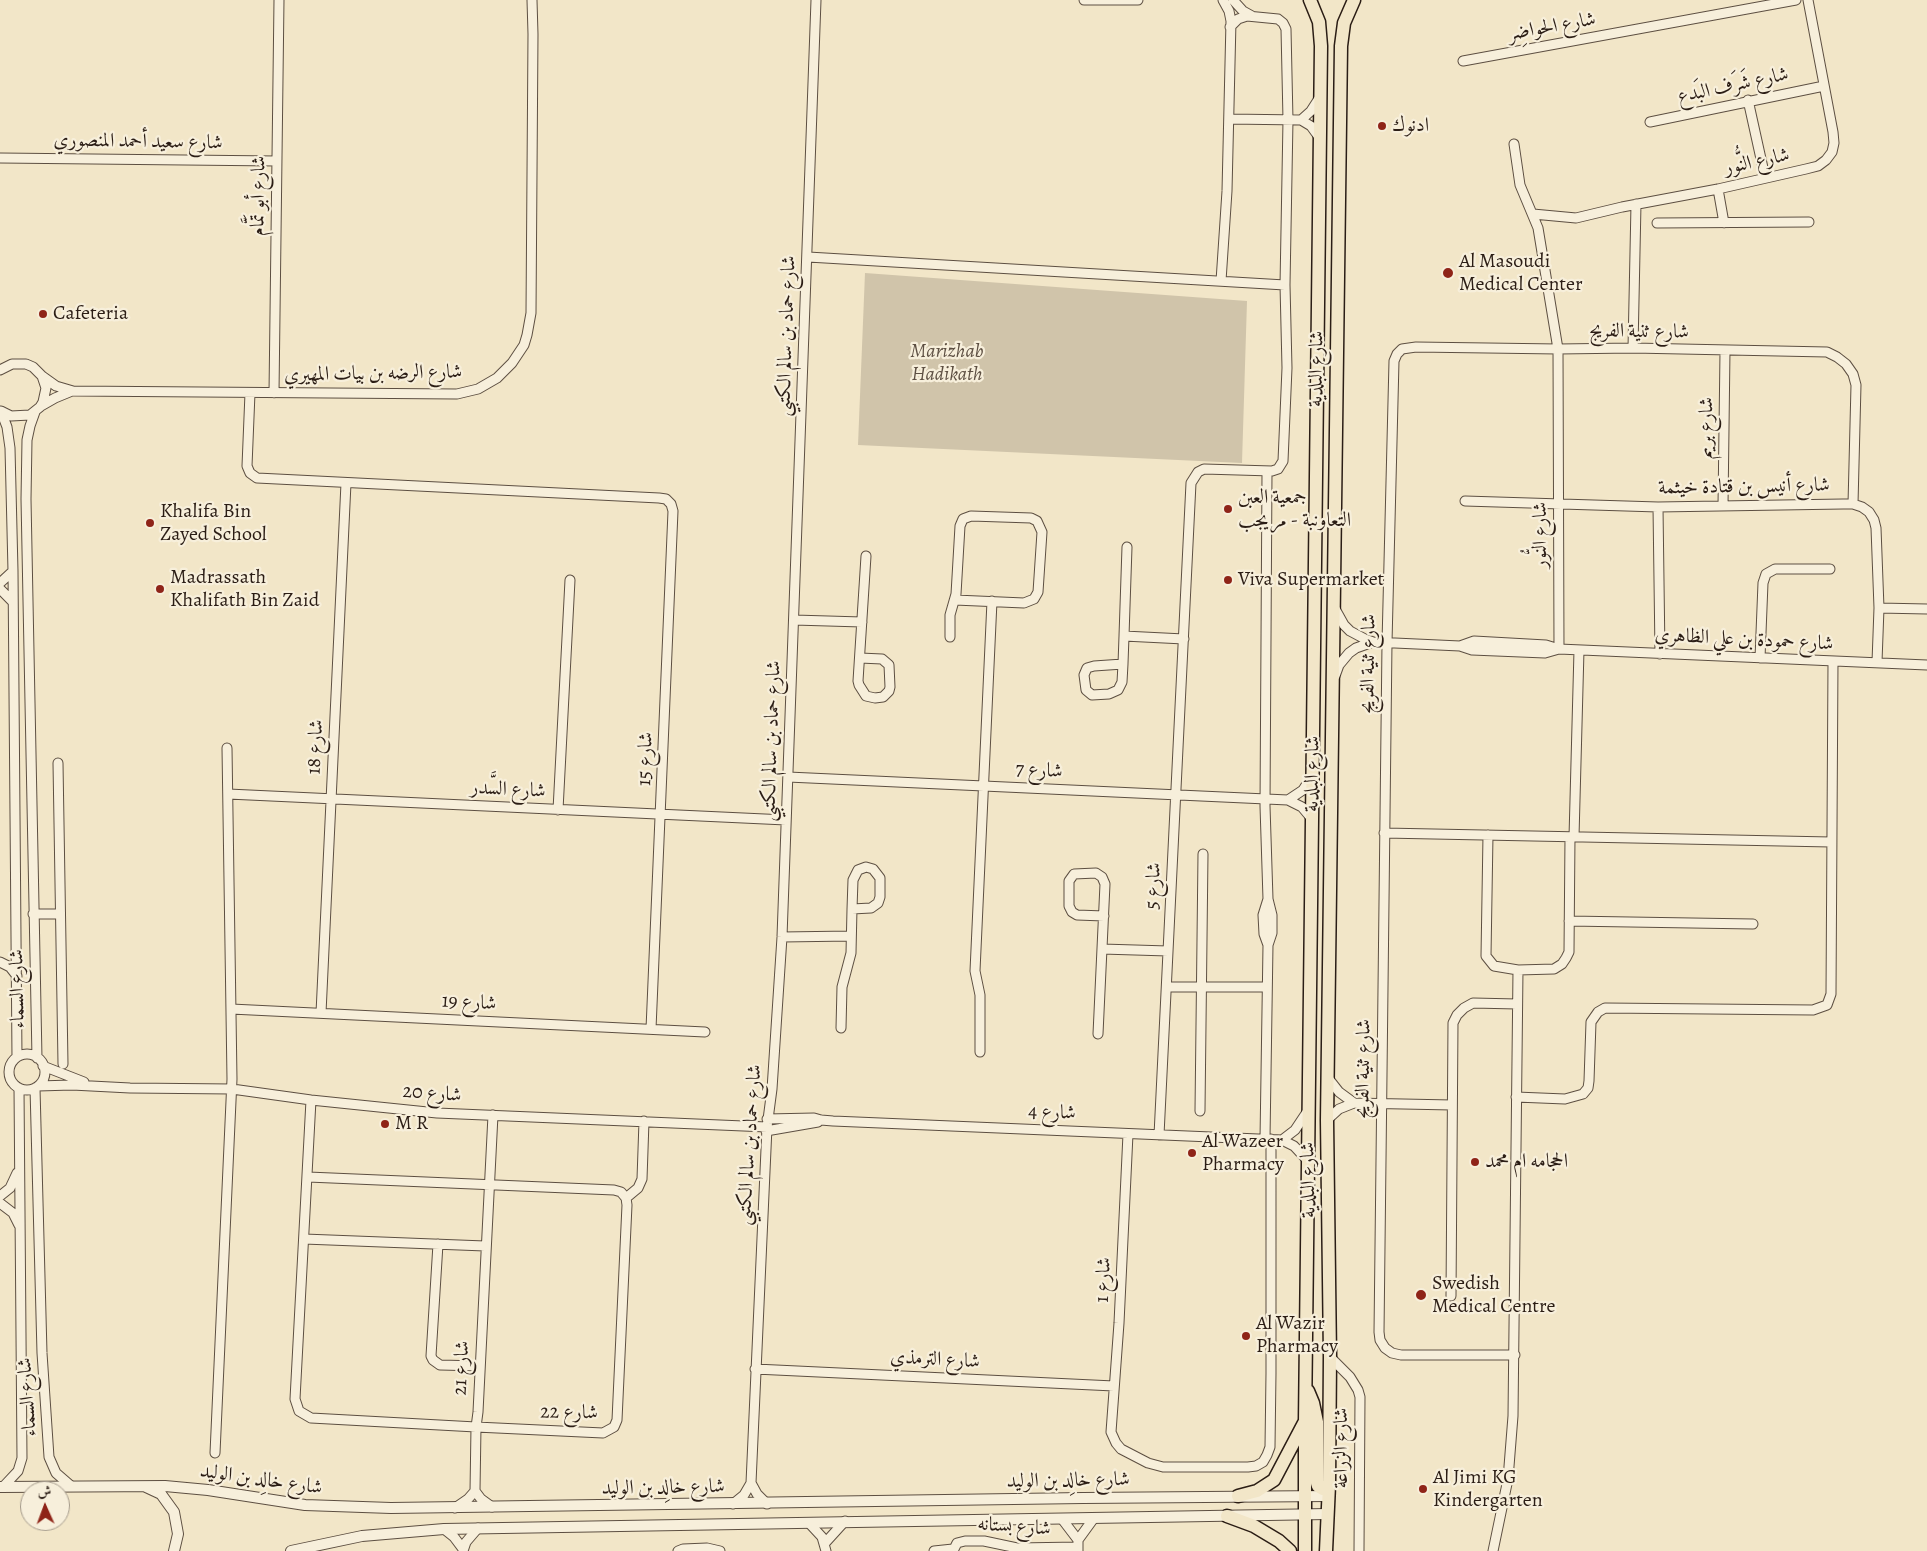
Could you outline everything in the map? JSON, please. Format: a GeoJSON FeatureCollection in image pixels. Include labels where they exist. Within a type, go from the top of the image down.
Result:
{"type":"FeatureCollection","features":[{"type":"Feature","properties":{"kind":"main road","name":"شارع البلدية"},"geometry":{"type":"LineString","coordinates":[[1305,1551],[1308,1110],[1321,96],[1321,34],[1319,22],[1310,0]]}},
{"type":"Feature","properties":{"kind":"main road","name":"شارع البلدية"},"geometry":{"type":"LineString","coordinates":[[1326,1551],[1330,1357],[1327,1120],[1341,46],[1344,23],[1354,0]]}},
{"type":"Feature","properties":{"kind":"main road"},"geometry":{"type":"LineString","coordinates":[[1305,1387],[1313,1404],[1317,1422],[1317,1483],[1320,1488],[1326,1488],[1328,1491]]}},
{"type":"Feature","properties":{"kind":"main road"},"geometry":{"type":"LineString","coordinates":[[1238,1496],[1257,1492],[1274,1480],[1305,1421]]}},
{"type":"Feature","properties":{"kind":"main road"},"geometry":{"type":"LineString","coordinates":[[1227,1516],[1254,1526],[1279,1541],[1290,1551]]}},
{"type":"Feature","properties":{"kind":"street","name":"شارع أبو تَمَّام"},"geometry":{"type":"LineString","coordinates":[[274,393],[279,0]]}},
{"type":"Feature","properties":{"kind":"street","name":"شارع حماد بن سالم الكتبي"},"geometry":{"type":"LineString","coordinates":[[751,1483],[767,1126],[772,1089],[782,937],[816,0]]}},
{"type":"Feature","properties":{"kind":"street"},"geometry":{"type":"LineString","coordinates":[[1084,0],[1138,0]]}},
{"type":"Feature","properties":{"kind":"street"},"geometry":{"type":"LineString","coordinates":[[1222,281],[1230,119],[1230,27],[1229,11],[1223,0]]}},
{"type":"Feature","properties":{"kind":"street"},"geometry":{"type":"LineString","coordinates":[[1233,0],[1244,11],[1253,16]]}},
{"type":"Feature","properties":{"kind":"street","name":"شارع الحواضِر"},"geometry":{"type":"LineString","coordinates":[[1463,61],[1796,0]]}},
{"type":"Feature","properties":{"kind":"street","name":"شارع النُّور"},"geometry":{"type":"LineString","coordinates":[[1533,214],[1576,218],[1818,166],[1826,160],[1832,152],[1834,143],[1833,132],[1808,0]]}},
{"type":"Feature","properties":{"kind":"street","name":"شارع الرضه بن بيات المهيري"},"geometry":{"type":"LineString","coordinates":[[0,370],[19,363],[33,367],[56,386],[73,391],[457,394],[487,384],[505,371],[518,354],[527,335],[531,313],[533,2]]}},
{"type":"Feature","properties":{"kind":"street"},"geometry":{"type":"LineString","coordinates":[[1230,27],[1242,17],[1253,16],[1278,19],[1286,29],[1288,120],[1285,285],[1287,368],[1283,461],[1278,469],[1267,472],[1265,799],[1268,899],[1272,915],[1272,933],[1268,945],[1267,987],[1268,1139]]}},
{"type":"Feature","properties":{"kind":"street","name":"شارع شَرَف البَدع"},"geometry":{"type":"LineString","coordinates":[[1650,122],[1748,100],[1824,86]]}},
{"type":"Feature","properties":{"kind":"street"},"geometry":{"type":"LineString","coordinates":[[1301,120],[1311,112],[1321,96]]}},
{"type":"Feature","properties":{"kind":"street"},"geometry":{"type":"LineString","coordinates":[[1748,100],[1765,178]]}},
{"type":"Feature","properties":{"kind":"street"},"geometry":{"type":"LineString","coordinates":[[1230,119],[1301,120],[1315,130],[1320,141]]}},
{"type":"Feature","properties":{"kind":"street","name":"شارع النُّور"},"geometry":{"type":"LineString","coordinates":[[1514,144],[1520,185],[1533,214],[1541,245],[1558,349],[1559,649]]}},
{"type":"Feature","properties":{"kind":"street","name":"شارع سعيد أحمد المنصوري"},"geometry":{"type":"LineString","coordinates":[[0,158],[277,160]]}},
{"type":"Feature","properties":{"kind":"street"},"geometry":{"type":"LineString","coordinates":[[1718,189],[1724,222]]}},
{"type":"Feature","properties":{"kind":"street"},"geometry":{"type":"LineString","coordinates":[[1633,348],[1636,204]]}},
{"type":"Feature","properties":{"kind":"street"},"geometry":{"type":"LineString","coordinates":[[1657,223],[1809,222]]}},
{"type":"Feature","properties":{"kind":"street"},"geometry":{"type":"LineString","coordinates":[[808,257],[1285,285]]}},
{"type":"Feature","properties":{"kind":"street","name":"شارع ثنية الفريج"},"geometry":{"type":"LineString","coordinates":[[1515,1356],[1401,1355],[1392,1353],[1385,1348],[1380,1340],[1384,833],[1394,361],[1402,349],[1416,346],[1827,352],[1846,364],[1856,385],[1853,504]]}},
{"type":"Feature","properties":{"kind":"street","name":"شارع بريم"},"geometry":{"type":"LineString","coordinates":[[1723,506],[1725,351]]}},
{"type":"Feature","properties":{"kind":"street","name":"شارع السماء"},"geometry":{"type":"LineString","coordinates":[[37,1058],[26,491],[27,440],[30,426],[45,395],[46,388],[42,376]]}},
{"type":"Feature","properties":{"kind":"street","name":"شارع الرضه بن بيات المهيري"},"geometry":{"type":"LineString","coordinates":[[0,411],[18,417],[30,415],[56,398],[73,391]]}},
{"type":"Feature","properties":{"kind":"street"},"geometry":{"type":"LineString","coordinates":[[250,393],[247,466],[253,476],[260,479],[346,483]]}},
{"type":"Feature","properties":{"kind":"street","name":"شارع السماء"},"geometry":{"type":"LineString","coordinates":[[0,411],[7,427],[9,442],[13,570],[17,1058]]}},
{"type":"Feature","properties":{"kind":"street","name":"شارع 5"},"geometry":{"type":"LineString","coordinates":[[1159,1135],[1191,483],[1198,472],[1210,469],[1267,472]]}},
{"type":"Feature","properties":{"kind":"street","name":"شارع 15"},"geometry":{"type":"LineString","coordinates":[[346,483],[659,498],[669,501],[673,511],[651,1029]]}},
{"type":"Feature","properties":{"kind":"street","name":"شارع 18"},"geometry":{"type":"LineString","coordinates":[[321,1013],[346,483]]}},
{"type":"Feature","properties":{"kind":"street","name":"شارع أنيس بن قتادة خيثمة"},"geometry":{"type":"LineString","coordinates":[[1465,501],[1658,506],[1853,504],[1869,512],[1874,520],[1879,608],[1876,662]]}},
{"type":"Feature","properties":{"kind":"street"},"geometry":{"type":"LineString","coordinates":[[1658,506],[1660,654]]}},
{"type":"Feature","properties":{"kind":"street"},"geometry":{"type":"LineString","coordinates":[[950,637],[950,615],[955,600],[960,526],[963,519],[971,516],[1034,520],[1039,524],[1042,532],[1037,596],[1028,602],[955,600]]}},
{"type":"Feature","properties":{"kind":"street"},"geometry":{"type":"LineString","coordinates":[[1123,664],[1087,668],[1084,675],[1086,690],[1092,695],[1115,693],[1122,682],[1123,664],[1127,547]]}},
{"type":"Feature","properties":{"kind":"street"},"geometry":{"type":"LineString","coordinates":[[860,658],[882,659],[889,665],[890,687],[889,691],[883,696],[870,698],[860,689],[858,681],[866,556]]}},
{"type":"Feature","properties":{"kind":"street"},"geometry":{"type":"LineString","coordinates":[[1760,658],[1763,583],[1766,574],[1775,569],[1830,569]]}},
{"type":"Feature","properties":{"kind":"street"},"geometry":{"type":"LineString","coordinates":[[0,583],[13,570]]}},
{"type":"Feature","properties":{"kind":"street"},"geometry":{"type":"LineString","coordinates":[[558,810],[570,580]]}},
{"type":"Feature","properties":{"kind":"street"},"geometry":{"type":"LineString","coordinates":[[0,589],[13,602]]}},
{"type":"Feature","properties":{"kind":"street"},"geometry":{"type":"LineString","coordinates":[[980,1052],[980,995],[975,971],[992,601]]}},
{"type":"Feature","properties":{"kind":"street","name":"شارع حمودة بن علي الظاهري"},"geometry":{"type":"LineString","coordinates":[[1334,607],[1344,625],[1350,631],[1373,642],[1460,646],[1466,642],[1474,641],[1546,645],[1559,649],[1927,665]]}},
{"type":"Feature","properties":{"kind":"street"},"geometry":{"type":"LineString","coordinates":[[1879,608],[1927,609]]}},
{"type":"Feature","properties":{"kind":"street"},"geometry":{"type":"LineString","coordinates":[[794,620],[862,622]]}},
{"type":"Feature","properties":{"kind":"street"},"geometry":{"type":"LineString","coordinates":[[1124,636],[1184,639]]}},
{"type":"Feature","properties":{"kind":"street","name":"شارع حمودة بن علي الظاهري"},"geometry":{"type":"LineString","coordinates":[[1333,681],[1339,665],[1349,653],[1356,648],[1373,642]]}},
{"type":"Feature","properties":{"kind":"street"},"geometry":{"type":"LineString","coordinates":[[1488,835],[1486,956],[1494,966],[1518,970],[1554,969],[1562,964],[1569,952],[1578,650]]}},
{"type":"Feature","properties":{"kind":"street"},"geometry":{"type":"LineString","coordinates":[[1516,1097],[1565,1099],[1583,1094],[1588,1088],[1589,1081],[1591,1022],[1598,1012],[1605,1008],[1813,1010],[1827,1005],[1831,994],[1832,662]]}},
{"type":"Feature","properties":{"kind":"street"},"geometry":{"type":"LineString","coordinates":[[215,1453],[232,1089],[227,748]]}},
{"type":"Feature","properties":{"kind":"street"},"geometry":{"type":"LineString","coordinates":[[58,763],[59,914],[63,1064]]}},
{"type":"Feature","properties":{"kind":"street"},"geometry":{"type":"LineString","coordinates":[[1312,774],[1303,790],[1288,800],[1302,807],[1312,820]]}},
{"type":"Feature","properties":{"kind":"street","name":"شارع 7"},"geometry":{"type":"LineString","coordinates":[[788,777],[1288,800]]}},
{"type":"Feature","properties":{"kind":"street","name":"شارع السَّدر"},"geometry":{"type":"LineString","coordinates":[[228,794],[786,820]]}},
{"type":"Feature","properties":{"kind":"street"},"geometry":{"type":"LineString","coordinates":[[1384,833],[1831,842]]}},
{"type":"Feature","properties":{"kind":"street"},"geometry":{"type":"LineString","coordinates":[[1200,1111],[1203,854]]}},
{"type":"Feature","properties":{"kind":"street"},"geometry":{"type":"LineString","coordinates":[[841,1028],[842,987],[850,960],[852,909],[854,876],[862,868],[874,869],[880,878],[880,897],[878,903],[871,908],[852,909]]}},
{"type":"Feature","properties":{"kind":"street"},"geometry":{"type":"LineString","coordinates":[[1098,1034],[1104,916],[1105,884],[1102,877],[1096,873],[1074,874],[1069,881],[1069,906],[1072,912],[1077,915],[1104,916]]}},
{"type":"Feature","properties":{"kind":"street"},"geometry":{"type":"LineString","coordinates":[[33,914],[59,914]]}},
{"type":"Feature","properties":{"kind":"street"},"geometry":{"type":"LineString","coordinates":[[1569,921],[1753,924]]}},
{"type":"Feature","properties":{"kind":"street"},"geometry":{"type":"LineString","coordinates":[[782,937],[851,936]]}},
{"type":"Feature","properties":{"kind":"street"},"geometry":{"type":"LineString","coordinates":[[1102,949],[1168,951]]}},
{"type":"Feature","properties":{"kind":"street"},"geometry":{"type":"LineString","coordinates":[[0,962],[9,958],[17,950]]}},
{"type":"Feature","properties":{"kind":"street"},"geometry":{"type":"LineString","coordinates":[[0,962],[10,967],[17,976]]}},
{"type":"Feature","properties":{"kind":"street"},"geometry":{"type":"LineString","coordinates":[[1493,1551],[1510,1459],[1515,1356],[1518,970]]}},
{"type":"Feature","properties":{"kind":"street"},"geometry":{"type":"LineString","coordinates":[[1167,987],[1267,987]]}},
{"type":"Feature","properties":{"kind":"street"},"geometry":{"type":"LineString","coordinates":[[1451,1296],[1453,1023],[1457,1015],[1464,1008],[1473,1003],[1517,1004]]}},
{"type":"Feature","properties":{"kind":"street","name":"شارع 19"},"geometry":{"type":"LineString","coordinates":[[230,1009],[705,1032]]}},
{"type":"Feature","properties":{"kind":"street"},"geometry":{"type":"LineString","coordinates":[[27,1055],[37,1058],[43,1066],[44,1075],[37,1087],[30,1090],[18,1088],[10,1080],[5,1068],[17,1058],[27,1055]]}},
{"type":"Feature","properties":{"kind":"street","name":"شارع 20"},"geometry":{"type":"LineString","coordinates":[[43,1066],[65,1076],[97,1086]]}},
{"type":"Feature","properties":{"kind":"street"},"geometry":{"type":"LineString","coordinates":[[0,1077],[10,1080]]}},
{"type":"Feature","properties":{"kind":"street"},"geometry":{"type":"LineString","coordinates":[[1328,1078],[1339,1092],[1354,1103]]}},
{"type":"Feature","properties":{"kind":"street","name":"شارع 20"},"geometry":{"type":"LineString","coordinates":[[37,1087],[97,1086],[148,1089],[232,1089],[438,1114],[767,1126]]}},
{"type":"Feature","properties":{"kind":"street","name":"شارع السماء"},"geometry":{"type":"LineString","coordinates":[[37,1087],[42,1353],[49,1457],[56,1473],[71,1486]]}},
{"type":"Feature","properties":{"kind":"street","name":"شارع السماء"},"geometry":{"type":"LineString","coordinates":[[2,1487],[18,1471],[22,1458],[18,1088]]}},
{"type":"Feature","properties":{"kind":"street","name":"شارع 22"},"geometry":{"type":"LineString","coordinates":[[311,1100],[295,1399],[299,1411],[311,1418],[604,1433],[614,1427],[616,1420],[626,1198]]}},
{"type":"Feature","properties":{"kind":"street"},"geometry":{"type":"LineString","coordinates":[[1327,1120],[1339,1109],[1354,1103],[1452,1105]]}},
{"type":"Feature","properties":{"kind":"street"},"geometry":{"type":"LineString","coordinates":[[1308,1110],[1295,1130],[1282,1140],[1294,1146],[1308,1161]]}},
{"type":"Feature","properties":{"kind":"street","name":"شارع 21"},"geometry":{"type":"LineString","coordinates":[[475,1491],[476,1427],[493,1115]]}},
{"type":"Feature","properties":{"kind":"street","name":"شارع 4"},"geometry":{"type":"LineString","coordinates":[[767,1126],[782,1130],[821,1120],[1282,1140]]}},
{"type":"Feature","properties":{"kind":"street"},"geometry":{"type":"LineString","coordinates":[[308,1177],[614,1190],[621,1192],[626,1198],[638,1188],[642,1179],[644,1121]]}},
{"type":"Feature","properties":{"kind":"street","name":"شارع 1"},"geometry":{"type":"LineString","coordinates":[[1128,1134],[1119,1323],[1111,1428],[1114,1439],[1122,1449],[1141,1460],[1163,1467],[1248,1467],[1256,1466],[1263,1462],[1268,1455],[1270,1448],[1271,1374],[1268,1139]]}},
{"type":"Feature","properties":{"kind":"street"},"geometry":{"type":"LineString","coordinates":[[0,1196],[14,1182],[19,1168]]}},
{"type":"Feature","properties":{"kind":"street"},"geometry":{"type":"LineString","coordinates":[[0,1203],[13,1213],[20,1228]]}},
{"type":"Feature","properties":{"kind":"street"},"geometry":{"type":"LineString","coordinates":[[304,1239],[485,1246]]}},
{"type":"Feature","properties":{"kind":"street"},"geometry":{"type":"LineString","coordinates":[[438,1244],[431,1356],[440,1365],[480,1366]]}},
{"type":"Feature","properties":{"kind":"street","name":"شارع الزراعة"},"geometry":{"type":"LineString","coordinates":[[1330,1357],[1350,1376],[1355,1383],[1360,1398],[1359,1551]]}},
{"type":"Feature","properties":{"kind":"street","name":"شارع الترمذي"},"geometry":{"type":"LineString","coordinates":[[755,1368],[1114,1386]]}},
{"type":"Feature","properties":{"kind":"street"},"geometry":{"type":"LineString","coordinates":[[751,1483],[757,1494],[767,1504]]}},
{"type":"Feature","properties":{"kind":"street"},"geometry":{"type":"LineString","coordinates":[[733,1504],[744,1495],[751,1483]]}},
{"type":"Feature","properties":{"kind":"street"},"geometry":{"type":"LineString","coordinates":[[141,1485],[161,1494],[174,1512],[178,1534],[174,1551]]}},
{"type":"Feature","properties":{"kind":"street","name":"شارع خالِد بن الوليد"},"geometry":{"type":"LineString","coordinates":[[2,1487],[141,1485],[208,1490],[320,1506],[370,1508],[1238,1496],[1305,1497],[1328,1491]]}},
{"type":"Feature","properties":{"kind":"street"},"geometry":{"type":"LineString","coordinates":[[454,1508],[468,1499],[475,1491],[481,1499],[492,1507]]}},
{"type":"Feature","properties":{"kind":"street","name":"شارع خالِد بن الوليد"},"geometry":{"type":"LineString","coordinates":[[291,1551],[362,1536],[478,1528],[1327,1514]]}},
{"type":"Feature","properties":{"kind":"street"},"geometry":{"type":"LineString","coordinates":[[1078,1546],[1085,1528],[1094,1518]]}},
{"type":"Feature","properties":{"kind":"street"},"geometry":{"type":"LineString","coordinates":[[1062,1519],[1078,1546]]}},
{"type":"Feature","properties":{"kind":"street"},"geometry":{"type":"LineString","coordinates":[[809,1523],[818,1532],[826,1547],[845,1522]]}},
{"type":"Feature","properties":{"kind":"street"},"geometry":{"type":"LineString","coordinates":[[463,1550],[466,1542],[478,1528]]}},
{"type":"Feature","properties":{"kind":"street"},"geometry":{"type":"LineString","coordinates":[[444,1530],[459,1542],[463,1550]]}},
{"type":"Feature","properties":{"kind":"street","name":"شارع بستانه"},"geometry":{"type":"LineString","coordinates":[[934,1551],[953,1550],[961,1542],[979,1541],[1012,1548],[1078,1546]]}},
{"type":"Feature","properties":{"kind":"street"},"geometry":{"type":"LineString","coordinates":[[678,1551],[707,1548],[720,1551]]}},
{"type":"Feature","properties":{"kind":"green space","name":"Marizhab Hadikath"},"geometry":{"type":"Polygon","coordinates":[[[865,273],[1247,301],[1242,463],[858,445],[865,273]]]}},
{"type":"Feature","properties":{"kind":"place","name":"ادنوك"},"geometry":{"type":"Point","coordinates":[1382,126]}},
{"type":"Feature","properties":{"kind":"place","name":"Al Masoudi Medical Center"},"geometry":{"type":"Point","coordinates":[1448,273]}},
{"type":"Feature","properties":{"kind":"place","name":"Cafeteria"},"geometry":{"type":"Point","coordinates":[43,314]}},
{"type":"Feature","properties":{"kind":"place","name":"جمعية العبن التعاونبة - مريجب"},"geometry":{"type":"Point","coordinates":[1228,509]}},
{"type":"Feature","properties":{"kind":"place","name":"Khalifa Bin Zayed School"},"geometry":{"type":"Point","coordinates":[150,523]}},
{"type":"Feature","properties":{"kind":"place","name":"Viva Supermarket"},"geometry":{"type":"Point","coordinates":[1228,580]}},
{"type":"Feature","properties":{"kind":"place","name":"Madrassath Khalifath Bin Zaid"},"geometry":{"type":"Point","coordinates":[160,589]}},
{"type":"Feature","properties":{"kind":"place","name":"M R"},"geometry":{"type":"Point","coordinates":[385,1124]}},
{"type":"Feature","properties":{"kind":"place","name":"Al Wazeer Pharmacy"},"geometry":{"type":"Point","coordinates":[1192,1153]}},
{"type":"Feature","properties":{"kind":"place","name":"الحجامه ام محمد"},"geometry":{"type":"Point","coordinates":[1475,1162]}},
{"type":"Feature","properties":{"kind":"place","name":"Swedish Medical Centre"},"geometry":{"type":"Point","coordinates":[1421,1295]}},
{"type":"Feature","properties":{"kind":"place","name":"Al Wazir Pharmacy"},"geometry":{"type":"Point","coordinates":[1246,1336]}},
{"type":"Feature","properties":{"kind":"place","name":"Al Jimi KG Kindergarten"},"geometry":{"type":"Point","coordinates":[1423,1489]}}]}
